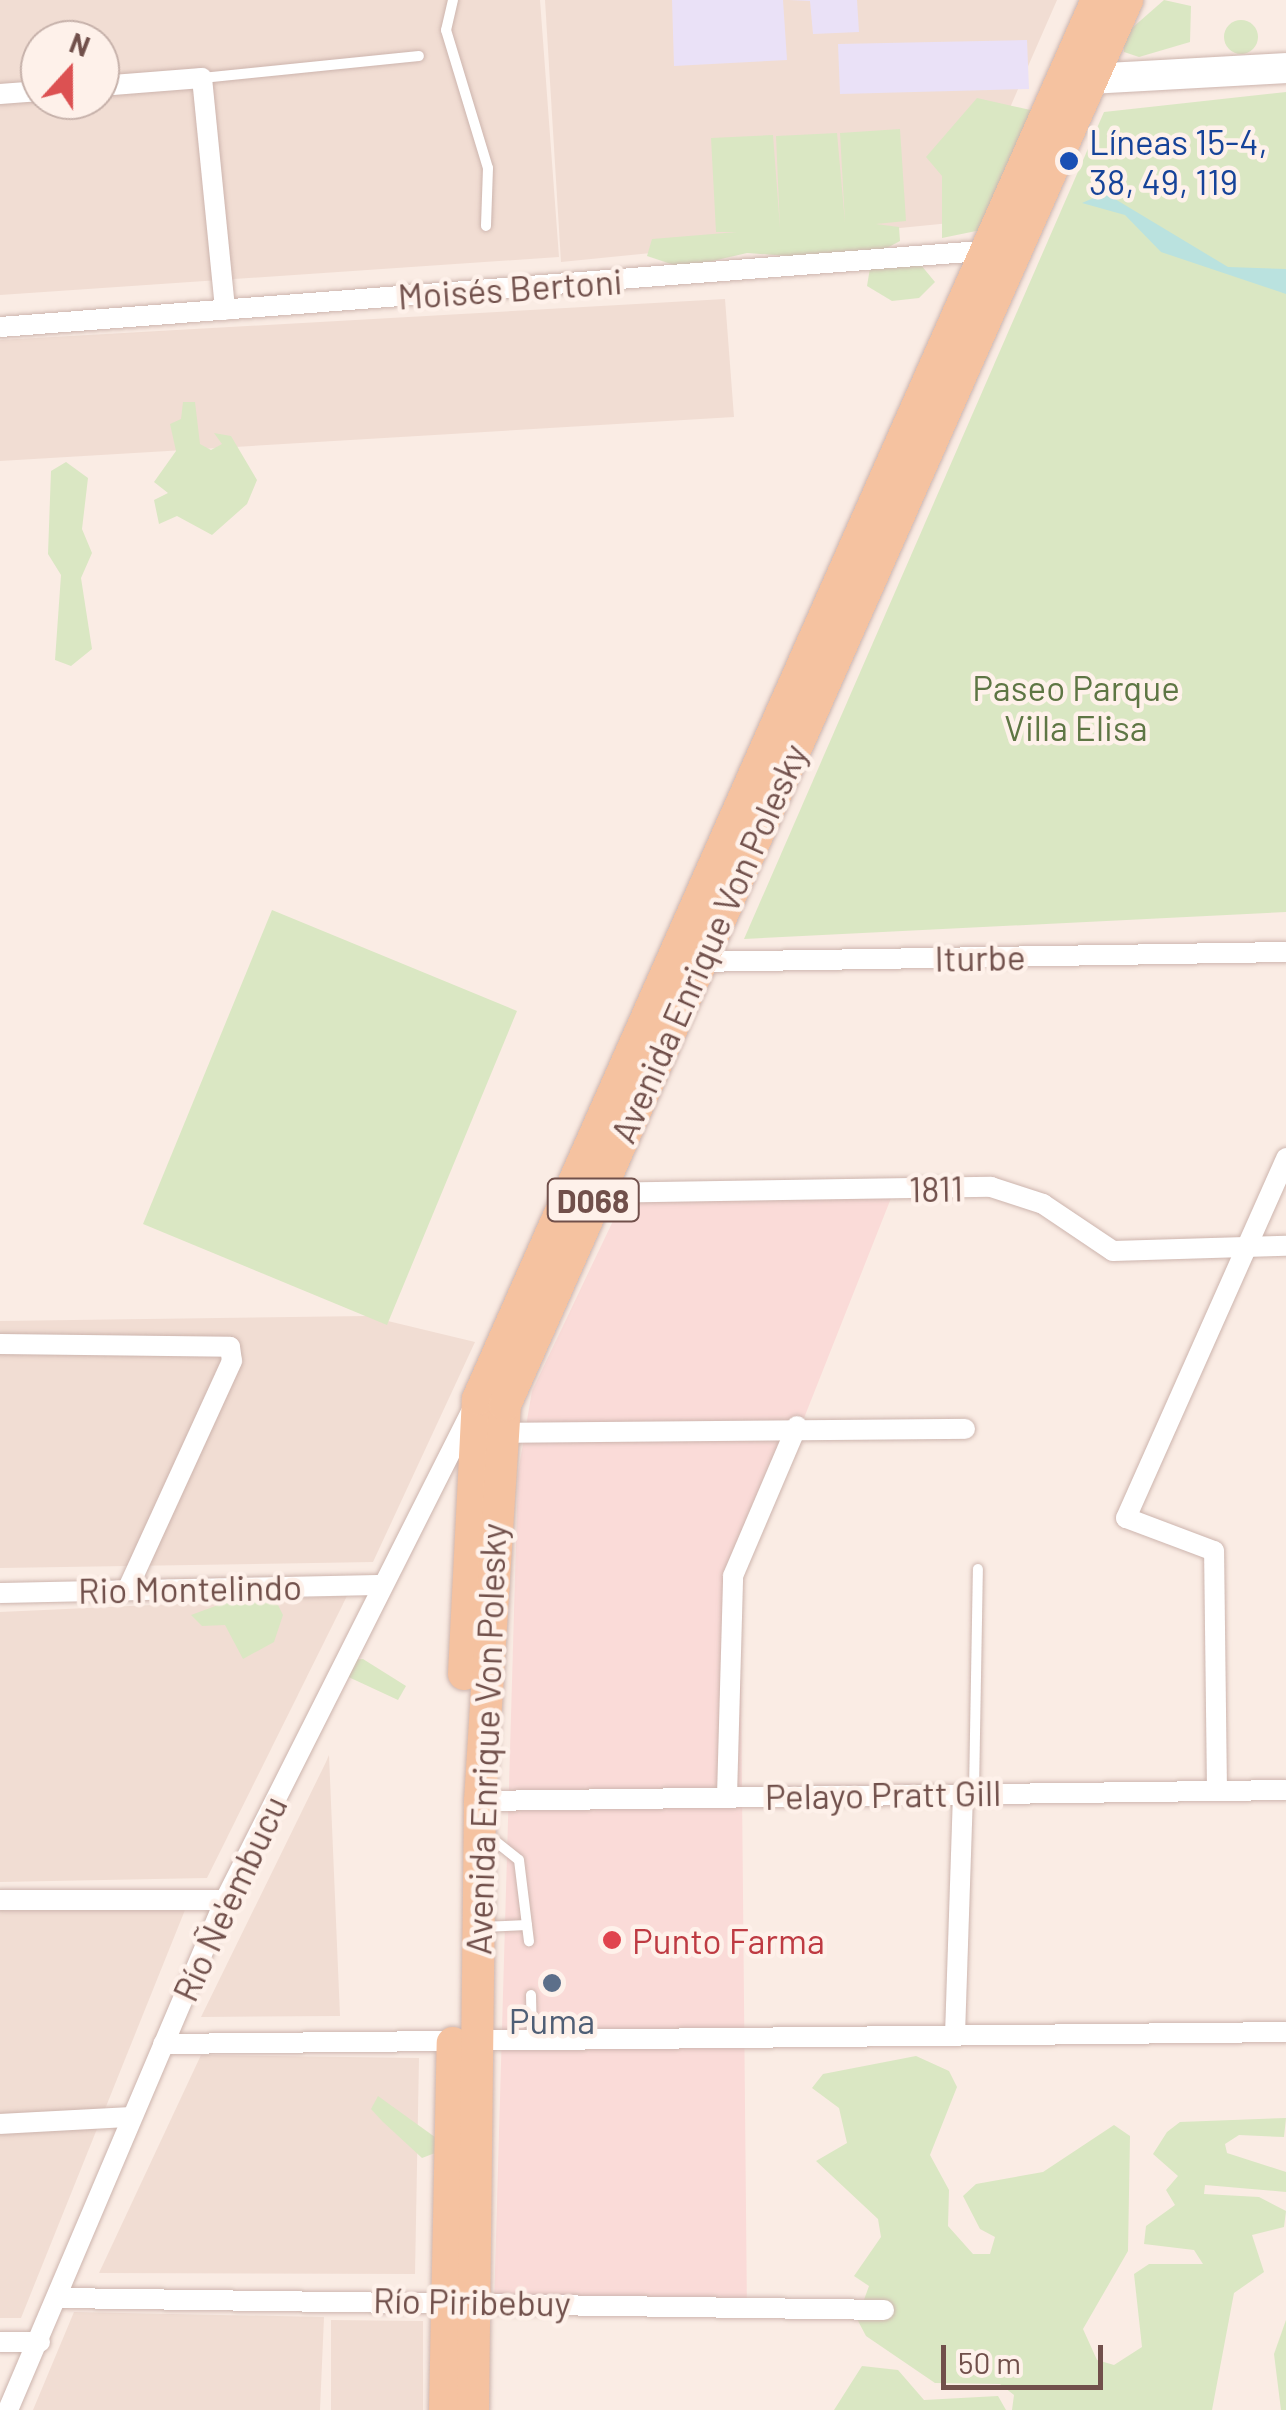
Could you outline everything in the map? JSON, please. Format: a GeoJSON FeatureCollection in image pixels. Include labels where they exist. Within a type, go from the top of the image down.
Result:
{"type":"FeatureCollection","features":[{"type":"Feature","properties":{"kind":"main road","name":"Avenida Enrique Von Polesky"},"geometry":{"type":"LineString","coordinates":[[1080,79],[1098,0]]}},
{"type":"Feature","properties":{"kind":"main road","name":"Avenida Enrique Von Polesky"},"geometry":{"type":"LineString","coordinates":[[464,2043],[478,1927],[486,1433],[478,1399],[581,1193],[687,962],[744,800],[1004,250],[1080,79],[1127,0]]}},
{"type":"Feature","properties":{"kind":"main road"},"geometry":{"type":"LineString","coordinates":[[1080,79],[1286,68]]}},
{"type":"Feature","properties":{"kind":"main road","name":"Avenida Enrique Von Polesky"},"geometry":{"type":"LineString","coordinates":[[444,2410],[460,2300],[464,2043],[486,1433],[581,1193]]}},
{"type":"Feature","properties":{"kind":"main road","name":"Avenida Enrique Von Polesky"},"geometry":{"type":"LineString","coordinates":[[460,2300],[473,2410]]}},
{"type":"Feature","properties":{"kind":"street"},"geometry":{"type":"LineString","coordinates":[[120,84],[202,78],[225,310]]}},
{"type":"Feature","properties":{"kind":"street","name":"Moisés Bertoni"},"geometry":{"type":"LineString","coordinates":[[0,327],[1004,250]]}},
{"type":"Feature","properties":{"kind":"street","name":"Iturbe"},"geometry":{"type":"LineString","coordinates":[[687,962],[1286,952]]}},
{"type":"Feature","properties":{"kind":"street"},"geometry":{"type":"LineString","coordinates":[[1217,1792],[1214,1551],[1126,1518],[1286,1158]]}},
{"type":"Feature","properties":{"kind":"street","name":"1811"},"geometry":{"type":"LineString","coordinates":[[581,1193],[991,1187],[1043,1204],[1113,1251],[1286,1246]]}},
{"type":"Feature","properties":{"kind":"street"},"geometry":{"type":"LineString","coordinates":[[0,1344],[230,1346],[232,1361],[128,1588]]}},
{"type":"Feature","properties":{"kind":"street","name":"Río Ñe'embucu"},"geometry":{"type":"LineString","coordinates":[[8,2410],[60,2298],[131,2117],[225,1900],[379,1585],[478,1399]]}},
{"type":"Feature","properties":{"kind":"street"},"geometry":{"type":"LineString","coordinates":[[486,1433],[797,1426],[966,1430]]}},
{"type":"Feature","properties":{"kind":"street"},"geometry":{"type":"LineString","coordinates":[[727,1796],[734,1576],[797,1426]]}},
{"type":"Feature","properties":{"kind":"street","name":"Rio Montelindo"},"geometry":{"type":"LineString","coordinates":[[1,1595],[128,1588],[379,1585]]}},
{"type":"Feature","properties":{"kind":"street","name":"Pelayo Pratt Gill"},"geometry":{"type":"LineString","coordinates":[[480,1815],[727,1796],[1286,1790]]}},
{"type":"Feature","properties":{"kind":"street"},"geometry":{"type":"LineString","coordinates":[[955,2035],[968,1792]]}},
{"type":"Feature","properties":{"kind":"street"},"geometry":{"type":"LineString","coordinates":[[0,1900],[225,1900]]}},
{"type":"Feature","properties":{"kind":"street"},"geometry":{"type":"LineString","coordinates":[[163,2044],[532,2044],[1286,2032]]}},
{"type":"Feature","properties":{"kind":"street"},"geometry":{"type":"LineString","coordinates":[[0,2124],[131,2117]]}},
{"type":"Feature","properties":{"kind":"street","name":"Río Piribebuy"},"geometry":{"type":"LineString","coordinates":[[60,2298],[460,2300],[884,2310]]}},
{"type":"Feature","properties":{"kind":"street"},"geometry":{"type":"LineString","coordinates":[[0,2342],[40,2342]]}},
{"type":"Feature","properties":{"kind":"lane"},"geometry":{"type":"LineString","coordinates":[[453,0],[446,30],[488,168],[486,226]]}},
{"type":"Feature","properties":{"kind":"lane"},"geometry":{"type":"LineString","coordinates":[[202,78],[420,56]]}},
{"type":"Feature","properties":{"kind":"lane"},"geometry":{"type":"LineString","coordinates":[[968,1792],[978,1570]]}},
{"type":"Feature","properties":{"kind":"lane"},"geometry":{"type":"LineString","coordinates":[[480,1815],[514,1849],[529,1941]]}},
{"type":"Feature","properties":{"kind":"lane"},"geometry":{"type":"LineString","coordinates":[[478,1927],[527,1924]]}},
{"type":"Feature","properties":{"kind":"lane"},"geometry":{"type":"LineString","coordinates":[[530,1995],[532,2044]]}},
{"type":"Feature","properties":{"kind":"shaded area"},"geometry":{"type":"Polygon","coordinates":[[[0,0],[540,0],[559,257],[0,295],[0,0]]]}},
{"type":"Feature","properties":{"kind":"shaded area"},"geometry":{"type":"Polygon","coordinates":[[[545,0],[1057,0],[960,222],[561,262],[545,0]]]}},
{"type":"Feature","properties":{"kind":"shaded area"},"geometry":{"type":"Polygon","coordinates":[[[672,0],[783,0],[787,60],[674,66],[672,0]]]}},
{"type":"Feature","properties":{"kind":"shaded area"},"geometry":{"type":"Polygon","coordinates":[[[789,0],[857,0],[859,32],[813,34],[810,1],[789,0]]]}},
{"type":"Feature","properties":{"kind":"shaded area"},"geometry":{"type":"Polygon","coordinates":[[[1027,40],[1029,89],[840,94],[838,44],[1027,40]]]}},
{"type":"Feature","properties":{"kind":"shaded area"},"geometry":{"type":"Polygon","coordinates":[[[725,299],[734,417],[0,461],[0,340],[725,299]]]}},
{"type":"Feature","properties":{"kind":"shaded area"},"geometry":{"type":"Polygon","coordinates":[[[897,1183],[740,1580],[747,2315],[494,2307],[518,1473],[532,1391],[622,1202],[897,1183]]]}},
{"type":"Feature","properties":{"kind":"shaded area"},"geometry":{"type":"Polygon","coordinates":[[[367,1316],[475,1342],[373,1562],[0,1568],[0,1321],[367,1316]]]}},
{"type":"Feature","properties":{"kind":"shaded area"},"geometry":{"type":"Polygon","coordinates":[[[347,1596],[207,1878],[0,1882],[0,1612],[347,1596]]]}},
{"type":"Feature","properties":{"kind":"shaded area"},"geometry":{"type":"Polygon","coordinates":[[[329,1755],[340,2016],[201,2017],[326,1762],[329,1755]]]}},
{"type":"Feature","properties":{"kind":"shaded area"},"geometry":{"type":"Polygon","coordinates":[[[187,1905],[21,2318],[0,2318],[0,1907],[187,1905]]]}},
{"type":"Feature","properties":{"kind":"shaded area"},"geometry":{"type":"Polygon","coordinates":[[[201,2055],[419,2058],[415,2274],[99,2273],[201,2055]]]}},
{"type":"Feature","properties":{"kind":"shaded area"},"geometry":{"type":"Polygon","coordinates":[[[74,2312],[324,2317],[320,2410],[33,2410],[74,2312]]]}},
{"type":"Feature","properties":{"kind":"shaded area"},"geometry":{"type":"Polygon","coordinates":[[[331,2320],[423,2321],[423,2410],[331,2410],[331,2320]]]}},
{"type":"Feature","properties":{"kind":"green space"},"geometry":{"type":"Polygon","coordinates":[[[1164,0],[1191,6],[1190,42],[1139,57],[1124,52],[1124,35],[1164,0]]]}},
{"type":"Feature","properties":{"kind":"green space"},"geometry":{"type":"Polygon","coordinates":[[[1241,20],[1253,25],[1258,37],[1253,49],[1241,54],[1229,49],[1224,37],[1229,25],[1241,20]]]}},
{"type":"Feature","properties":{"kind":"green space","name":"Paseo Parque Villa Elisa"},"geometry":{"type":"Polygon","coordinates":[[[1286,92],[1286,912],[744,939],[1104,112],[1286,92]]]}},
{"type":"Feature","properties":{"kind":"green space"},"geometry":{"type":"Polygon","coordinates":[[[977,98],[1035,111],[986,229],[942,238],[942,176],[926,157],[977,98]]]}},
{"type":"Feature","properties":{"kind":"green space"},"geometry":{"type":"Polygon","coordinates":[[[900,129],[906,221],[876,224],[899,227],[900,241],[887,248],[911,253],[935,282],[919,298],[892,301],[867,286],[871,262],[747,253],[683,268],[647,256],[652,239],[737,232],[716,232],[711,138],[773,135],[780,228],[776,136],[837,133],[845,223],[840,133],[900,129]]]}},
{"type":"Feature","properties":{"kind":"green space"},"geometry":{"type":"Polygon","coordinates":[[[183,402],[195,402],[200,444],[211,450],[222,444],[214,433],[231,436],[257,480],[247,504],[212,535],[177,516],[159,524],[154,500],[168,493],[154,482],[176,451],[170,424],[181,419],[183,402]]]}},
{"type":"Feature","properties":{"kind":"green space"},"geometry":{"type":"Polygon","coordinates":[[[66,462],[88,478],[82,529],[92,553],[81,578],[92,649],[71,666],[55,660],[61,575],[48,554],[51,471],[66,462]]]}},
{"type":"Feature","properties":{"kind":"green space"},"geometry":{"type":"Polygon","coordinates":[[[272,910],[517,1011],[387,1325],[143,1224],[272,910]]]}},
{"type":"Feature","properties":{"kind":"green space"},"geometry":{"type":"Polygon","coordinates":[[[240,1597],[278,1605],[283,1615],[274,1642],[243,1659],[225,1625],[202,1626],[191,1615],[240,1597]]]}},
{"type":"Feature","properties":{"kind":"green space"},"geometry":{"type":"Polygon","coordinates":[[[363,1659],[406,1686],[398,1700],[342,1674],[346,1660],[363,1659]]]}},
{"type":"Feature","properties":{"kind":"green space"},"geometry":{"type":"Polygon","coordinates":[[[916,2056],[949,2071],[957,2087],[930,2155],[949,2190],[948,2226],[973,2254],[990,2254],[995,2237],[980,2229],[963,2196],[976,2184],[1043,2172],[1114,2125],[1130,2136],[1128,2251],[1083,2329],[1097,2360],[1114,2365],[1142,2347],[1134,2274],[1149,2264],[1203,2264],[1194,2250],[1144,2244],[1146,2226],[1175,2205],[1166,2190],[1178,2176],[1153,2154],[1167,2132],[1180,2122],[1286,2118],[1284,2137],[1239,2135],[1225,2144],[1227,2153],[1286,2172],[1286,2192],[1205,2185],[1204,2194],[1259,2197],[1286,2211],[1284,2227],[1252,2235],[1264,2272],[1234,2293],[1212,2410],[1012,2410],[1014,2395],[1000,2384],[935,2383],[866,2336],[857,2319],[869,2286],[854,2276],[881,2237],[878,2219],[816,2161],[847,2143],[839,2108],[812,2088],[823,2074],[916,2056]]]}},
{"type":"Feature","properties":{"kind":"green space"},"geometry":{"type":"Polygon","coordinates":[[[378,2096],[439,2140],[435,2153],[422,2158],[382,2121],[371,2109],[378,2096]]]}},
{"type":"Feature","properties":{"kind":"green space"},"geometry":{"type":"Polygon","coordinates":[[[1286,2320],[1286,2410],[1281,2410],[1274,2354],[1286,2320]]]}},
{"type":"Feature","properties":{"kind":"green space"},"geometry":{"type":"Polygon","coordinates":[[[862,2366],[898,2370],[924,2400],[998,2396],[1006,2410],[834,2410],[862,2366]]]}},
{"type":"Feature","properties":{"kind":"water"},"geometry":{"type":"Polygon","coordinates":[[[1105,193],[1228,267],[1286,269],[1286,294],[1161,252],[1125,215],[1082,203],[1105,193]]]}},
{"type":"Feature","properties":{"kind":"place","name":"Líneas 15-4, 38, 49, 119"},"geometry":{"type":"Point","coordinates":[1069,161]}},
{"type":"Feature","properties":{"kind":"place","name":"Punto Farma"},"geometry":{"type":"Point","coordinates":[612,1940]}},
{"type":"Feature","properties":{"kind":"place","name":"Puma"},"geometry":{"type":"Point","coordinates":[552,1983]}}]}
